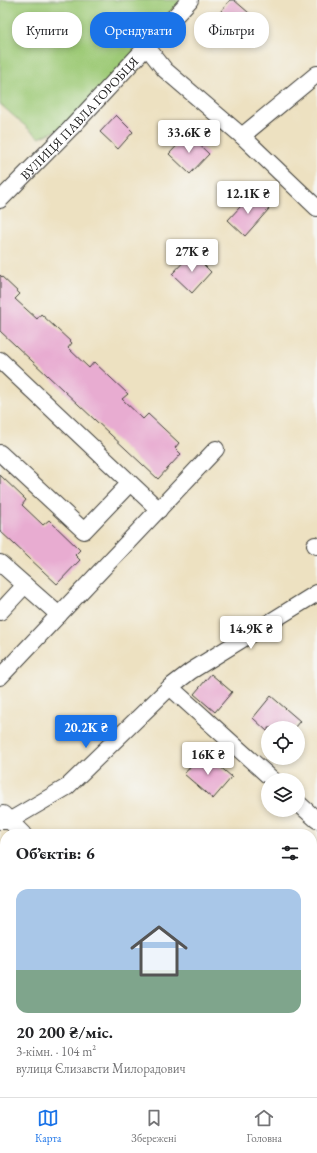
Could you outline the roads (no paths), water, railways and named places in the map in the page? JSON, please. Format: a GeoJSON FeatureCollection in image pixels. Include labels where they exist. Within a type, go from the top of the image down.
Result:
{"type":"FeatureCollection","features":[{"type":"Feature","properties":{"kind":"street","name":"ВУЛИЦЯ ПАВЛА ГОРОБЦЯ"},"geometry":{"type":"LineString","coordinates":[[179,12],[190,0]]}},
{"type":"Feature","properties":{"kind":"street","name":"ВУЛИЦЯ ПАВЛА ГОРОБЦЯ"},"geometry":{"type":"LineString","coordinates":[[0,200],[71,128],[145,48]]}},
{"type":"Feature","properties":{"kind":"street"},"geometry":{"type":"LineString","coordinates":[[149,48],[166,70],[242,136],[317,208]]}},
{"type":"Feature","properties":{"kind":"street"},"geometry":{"type":"LineString","coordinates":[[242,136],[317,74]]}},
{"type":"Feature","properties":{"kind":"street"},"geometry":{"type":"LineString","coordinates":[[0,360],[158,510]]}},
{"type":"Feature","properties":{"kind":"street"},"geometry":{"type":"LineString","coordinates":[[0,677],[216,449]]}},
{"type":"Feature","properties":{"kind":"street"},"geometry":{"type":"LineString","coordinates":[[0,453],[84,531],[130,483]]}},
{"type":"Feature","properties":{"kind":"street"},"geometry":{"type":"LineString","coordinates":[[0,563],[59,615]]}},
{"type":"Feature","properties":{"kind":"street"},"geometry":{"type":"LineString","coordinates":[[0,612],[25,585]]}},
{"type":"Feature","properties":{"kind":"street"},"geometry":{"type":"LineString","coordinates":[[17,829],[3,818],[67,787],[170,686],[191,671],[317,592]]}},
{"type":"Feature","properties":{"kind":"street"},"geometry":{"type":"LineString","coordinates":[[170,686],[265,773]]}},
{"type":"Feature","properties":{"kind":"street"},"geometry":{"type":"LineString","coordinates":[[305,809],[317,820]]}}]}
